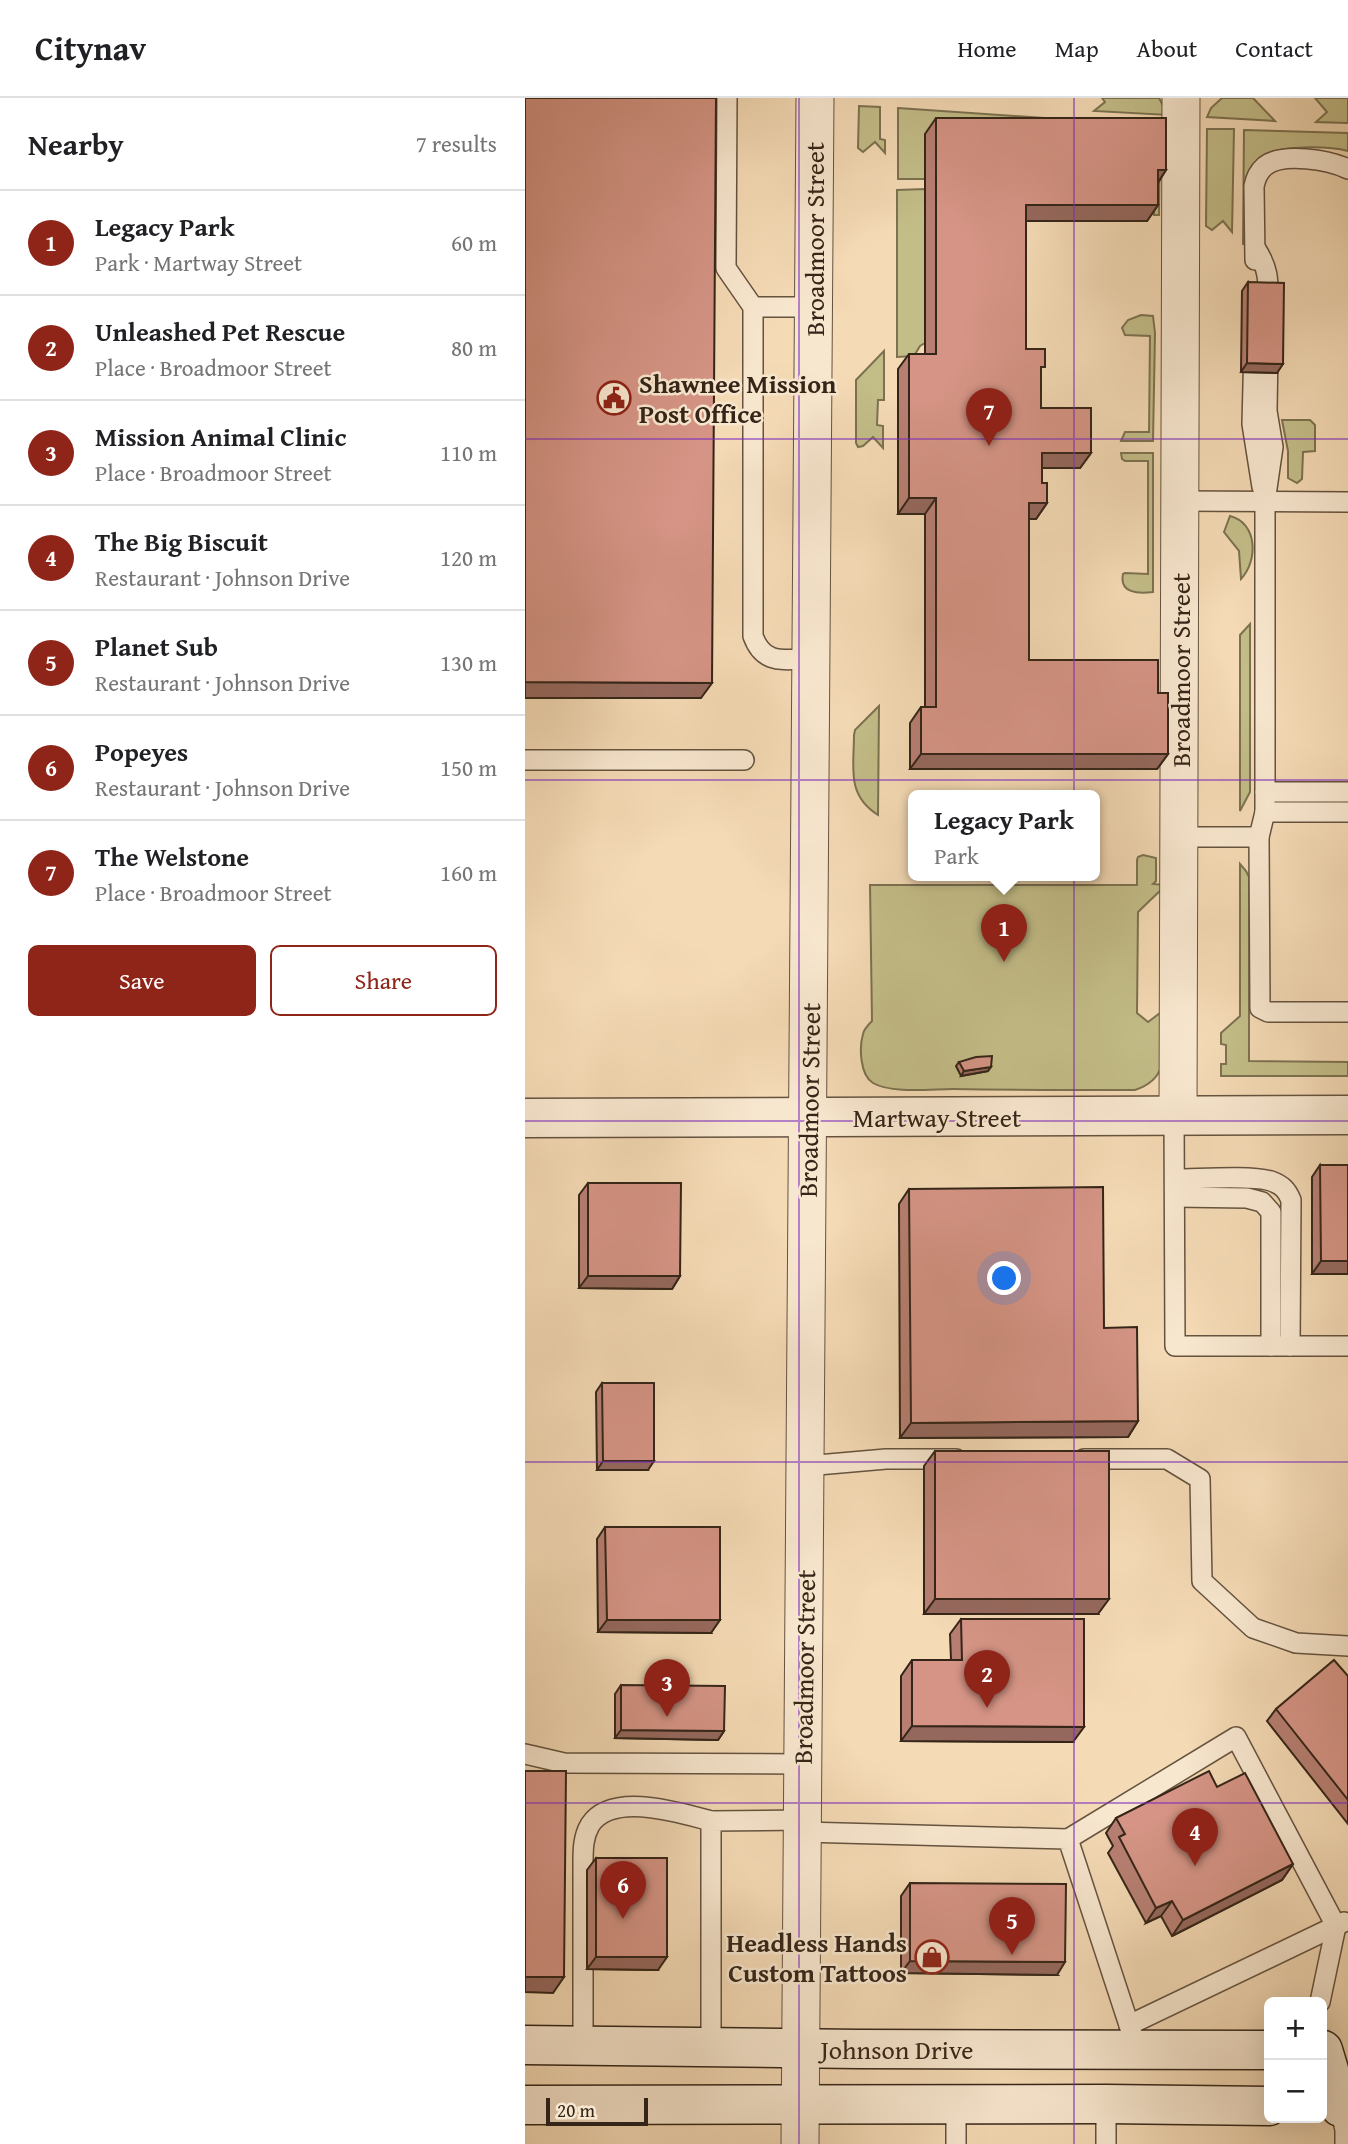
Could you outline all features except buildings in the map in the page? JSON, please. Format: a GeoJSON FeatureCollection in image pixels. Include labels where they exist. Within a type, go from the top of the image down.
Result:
{"type":"FeatureCollection","features":[{"type":"Feature","properties":{"kind":"main road","name":"Martway Street"},"geometry":{"type":"LineString","coordinates":[[525,1118],[1348,1115]]}},
{"type":"Feature","properties":{"kind":"main road","name":"Johnson Drive"},"geometry":{"type":"LineString","coordinates":[[525,2045],[801,2049],[1133,2038],[1264,2050]]}},
{"type":"Feature","properties":{"kind":"main road"},"geometry":{"type":"LineString","coordinates":[[1329,2049],[1337,2107]]}},
{"type":"Feature","properties":{"kind":"main road","name":"Johnson Drive"},"geometry":{"type":"LineString","coordinates":[[525,2105],[1264,2106]]}},
{"type":"Feature","properties":{"kind":"street","name":"Broadmoor Street"},"geometry":{"type":"LineString","coordinates":[[800,2144],[815,98]]}},
{"type":"Feature","properties":{"kind":"street","name":"Broadmoor Street"},"geometry":{"type":"LineString","coordinates":[[1176,1116],[1181,98]]}},
{"type":"Feature","properties":{"kind":"lane"},"geometry":{"type":"LineString","coordinates":[[727,98],[726,268],[753,307],[753,636],[758,650],[772,659],[812,659]]}},
{"type":"Feature","properties":{"kind":"lane"},"geometry":{"type":"LineString","coordinates":[[1265,502],[1252,424],[1256,249],[1254,186],[1257,175],[1267,164],[1303,158],[1335,162],[1348,169]]}},
{"type":"Feature","properties":{"kind":"lane"},"geometry":{"type":"LineString","coordinates":[[1256,249],[1268,275],[1268,411],[1273,447],[1265,502],[1265,812],[1259,837],[1261,1008],[1268,1012],[1348,1012]]}},
{"type":"Feature","properties":{"kind":"lane"},"geometry":{"type":"LineString","coordinates":[[753,307],[814,307]]}},
{"type":"Feature","properties":{"kind":"lane"},"geometry":{"type":"LineString","coordinates":[[1180,501],[1348,502]]}},
{"type":"Feature","properties":{"kind":"lane"},"geometry":{"type":"LineString","coordinates":[[525,760],[744,760]]}},
{"type":"Feature","properties":{"kind":"lane"},"geometry":{"type":"LineString","coordinates":[[1265,792],[1348,792]]}},
{"type":"Feature","properties":{"kind":"lane"},"geometry":{"type":"LineString","coordinates":[[1265,812],[1348,812]]}},
{"type":"Feature","properties":{"kind":"lane"},"geometry":{"type":"LineString","coordinates":[[1179,837],[1259,837]]}},
{"type":"Feature","properties":{"kind":"lane"},"geometry":{"type":"LineString","coordinates":[[1176,1116],[1175,1346],[1348,1346]]}},
{"type":"Feature","properties":{"kind":"lane"},"geometry":{"type":"LineString","coordinates":[[1175,1188],[1262,1179],[1288,1191],[1291,1200],[1281,1346]]}},
{"type":"Feature","properties":{"kind":"lane"},"geometry":{"type":"LineString","coordinates":[[806,1466],[886,1459],[979,1459]]}},
{"type":"Feature","properties":{"kind":"lane"},"geometry":{"type":"LineString","coordinates":[[1060,1459],[1167,1459],[1200,1479],[1202,1581],[1253,1628],[1296,1643],[1348,1646]]}},
{"type":"Feature","properties":{"kind":"lane"},"geometry":{"type":"LineString","coordinates":[[583,2045],[584,1841],[590,1825],[602,1814],[620,1808],[654,1808],[712,1821],[1067,1839],[1236,1737],[1342,1923],[1320,1997]]}},
{"type":"Feature","properties":{"kind":"lane"},"geometry":{"type":"LineString","coordinates":[[525,1754],[564,1763],[802,1764]]}},
{"type":"Feature","properties":{"kind":"lane"},"geometry":{"type":"LineString","coordinates":[[712,1821],[712,2047]]}},
{"type":"Feature","properties":{"kind":"lane"},"geometry":{"type":"LineString","coordinates":[[1067,1839],[1133,2038],[1342,1923]]}},
{"type":"Feature","properties":{"kind":"lane"},"geometry":{"type":"LineString","coordinates":[[956,2104],[956,2144]]}},
{"type":"Feature","properties":{"kind":"lane"},"geometry":{"type":"LineString","coordinates":[[1106,2104],[1106,2144]]}},
{"type":"Feature","properties":{"kind":"lane"},"geometry":{"type":"LineString","coordinates":[[1337,2107],[1345,2130],[1345,2144]]}},
{"type":"Feature","properties":{"kind":"shaded area"},"geometry":{"type":"Polygon","coordinates":[[[1102,98],[1159,98],[1168,115],[1094,111],[1105,102],[1102,98]]]}},
{"type":"Feature","properties":{"kind":"shaded area"},"geometry":{"type":"Polygon","coordinates":[[[1222,98],[1253,98],[1275,121],[1207,117],[1211,108],[1222,98]]]}},
{"type":"Feature","properties":{"kind":"shaded area"},"geometry":{"type":"Polygon","coordinates":[[[1315,98],[1348,98],[1348,123],[1316,122],[1327,112],[1315,98]]]}},
{"type":"Feature","properties":{"kind":"shaded area"},"geometry":{"type":"Polygon","coordinates":[[[859,106],[880,107],[880,139],[885,140],[885,153],[875,142],[863,152],[858,148],[859,106]]]}},
{"type":"Feature","properties":{"kind":"shaded area"},"geometry":{"type":"Polygon","coordinates":[[[898,108],[1160,126],[1159,215],[1154,215],[1154,185],[926,134],[925,179],[898,179],[898,108]]]}},
{"type":"Feature","properties":{"kind":"shaded area"},"geometry":{"type":"Polygon","coordinates":[[[1207,129],[1234,129],[1232,232],[1223,221],[1212,230],[1206,226],[1207,129]]]}},
{"type":"Feature","properties":{"kind":"shaded area"},"geometry":{"type":"Polygon","coordinates":[[[1244,130],[1348,133],[1348,151],[1317,147],[1292,148],[1270,152],[1257,160],[1251,168],[1248,244],[1243,244],[1244,130]]]}},
{"type":"Feature","properties":{"kind":"shaded area"},"geometry":{"type":"Polygon","coordinates":[[[925,189],[925,343],[914,356],[897,357],[897,190],[925,189]]]}},
{"type":"Feature","properties":{"kind":"shaded area"},"geometry":{"type":"Polygon","coordinates":[[[1141,315],[1153,316],[1155,333],[1153,441],[1121,441],[1125,432],[1149,432],[1150,336],[1125,335],[1122,328],[1128,320],[1141,315]]]}},
{"type":"Feature","properties":{"kind":"shaded area"},"geometry":{"type":"Polygon","coordinates":[[[884,351],[884,400],[878,400],[877,425],[883,426],[883,448],[873,437],[858,447],[856,380],[884,351]]]}},
{"type":"Feature","properties":{"kind":"shaded area"},"geometry":{"type":"Polygon","coordinates":[[[1282,420],[1310,420],[1315,425],[1315,451],[1303,452],[1302,479],[1297,483],[1288,478],[1288,451],[1282,420]]]}},
{"type":"Feature","properties":{"kind":"shaded area"},"geometry":{"type":"Polygon","coordinates":[[[1121,453],[1153,453],[1153,592],[1131,591],[1124,585],[1125,573],[1148,574],[1148,461],[1125,461],[1121,453]]]}},
{"type":"Feature","properties":{"kind":"shaded area"},"geometry":{"type":"Polygon","coordinates":[[[1230,516],[1246,526],[1252,543],[1250,563],[1241,579],[1239,551],[1224,532],[1230,516]]]}},
{"type":"Feature","properties":{"kind":"shaded area"},"geometry":{"type":"Polygon","coordinates":[[[1250,624],[1250,792],[1240,811],[1240,635],[1250,624]]]}},
{"type":"Feature","properties":{"kind":"shaded area"},"geometry":{"type":"Polygon","coordinates":[[[879,706],[878,815],[861,799],[856,789],[853,758],[855,730],[879,706]]]}},
{"type":"Feature","properties":{"kind":"shaded area"},"geometry":{"type":"Polygon","coordinates":[[[1143,855],[1156,858],[1156,881],[1153,884],[1166,885],[1138,912],[1137,1013],[1148,1022],[1160,1013],[1163,1049],[1160,1069],[1147,1084],[1135,1090],[912,1090],[890,1089],[869,1079],[863,1068],[861,1054],[864,1032],[872,1021],[870,885],[1137,885],[1137,860],[1143,855]]]}},
{"type":"Feature","properties":{"kind":"shaded area"},"geometry":{"type":"Polygon","coordinates":[[[1240,864],[1249,877],[1249,1061],[1348,1062],[1348,1076],[1221,1076],[1221,1064],[1226,1064],[1226,1045],[1221,1044],[1221,1033],[1240,1016],[1240,864]]]}},
{"type":"Feature","properties":{"kind":"place","name":"Shawnee Mission Post Office"},"geometry":{"type":"Point","coordinates":[614,398]}},
{"type":"Feature","properties":{"kind":"place","name":"The Welstone"},"geometry":{"type":"Point","coordinates":[989,446]}},
{"type":"Feature","properties":{"kind":"place","name":"Legacy Park"},"geometry":{"type":"Point","coordinates":[1004,962]}},
{"type":"Feature","properties":{"kind":"place","name":"Unleashed Pet Rescue"},"geometry":{"type":"Point","coordinates":[987,1708]}},
{"type":"Feature","properties":{"kind":"place","name":"Mission Animal Clinic"},"geometry":{"type":"Point","coordinates":[667,1717]}},
{"type":"Feature","properties":{"kind":"place","name":"The Big Biscuit"},"geometry":{"type":"Point","coordinates":[1195,1866]}},
{"type":"Feature","properties":{"kind":"place","name":"Popeyes"},"geometry":{"type":"Point","coordinates":[623,1919]}},
{"type":"Feature","properties":{"kind":"place","name":"Planet Sub"},"geometry":{"type":"Point","coordinates":[1012,1955]}},
{"type":"Feature","properties":{"kind":"place","name":"Headless Hands Custom Tattoos"},"geometry":{"type":"Point","coordinates":[932,1957]}}]}
